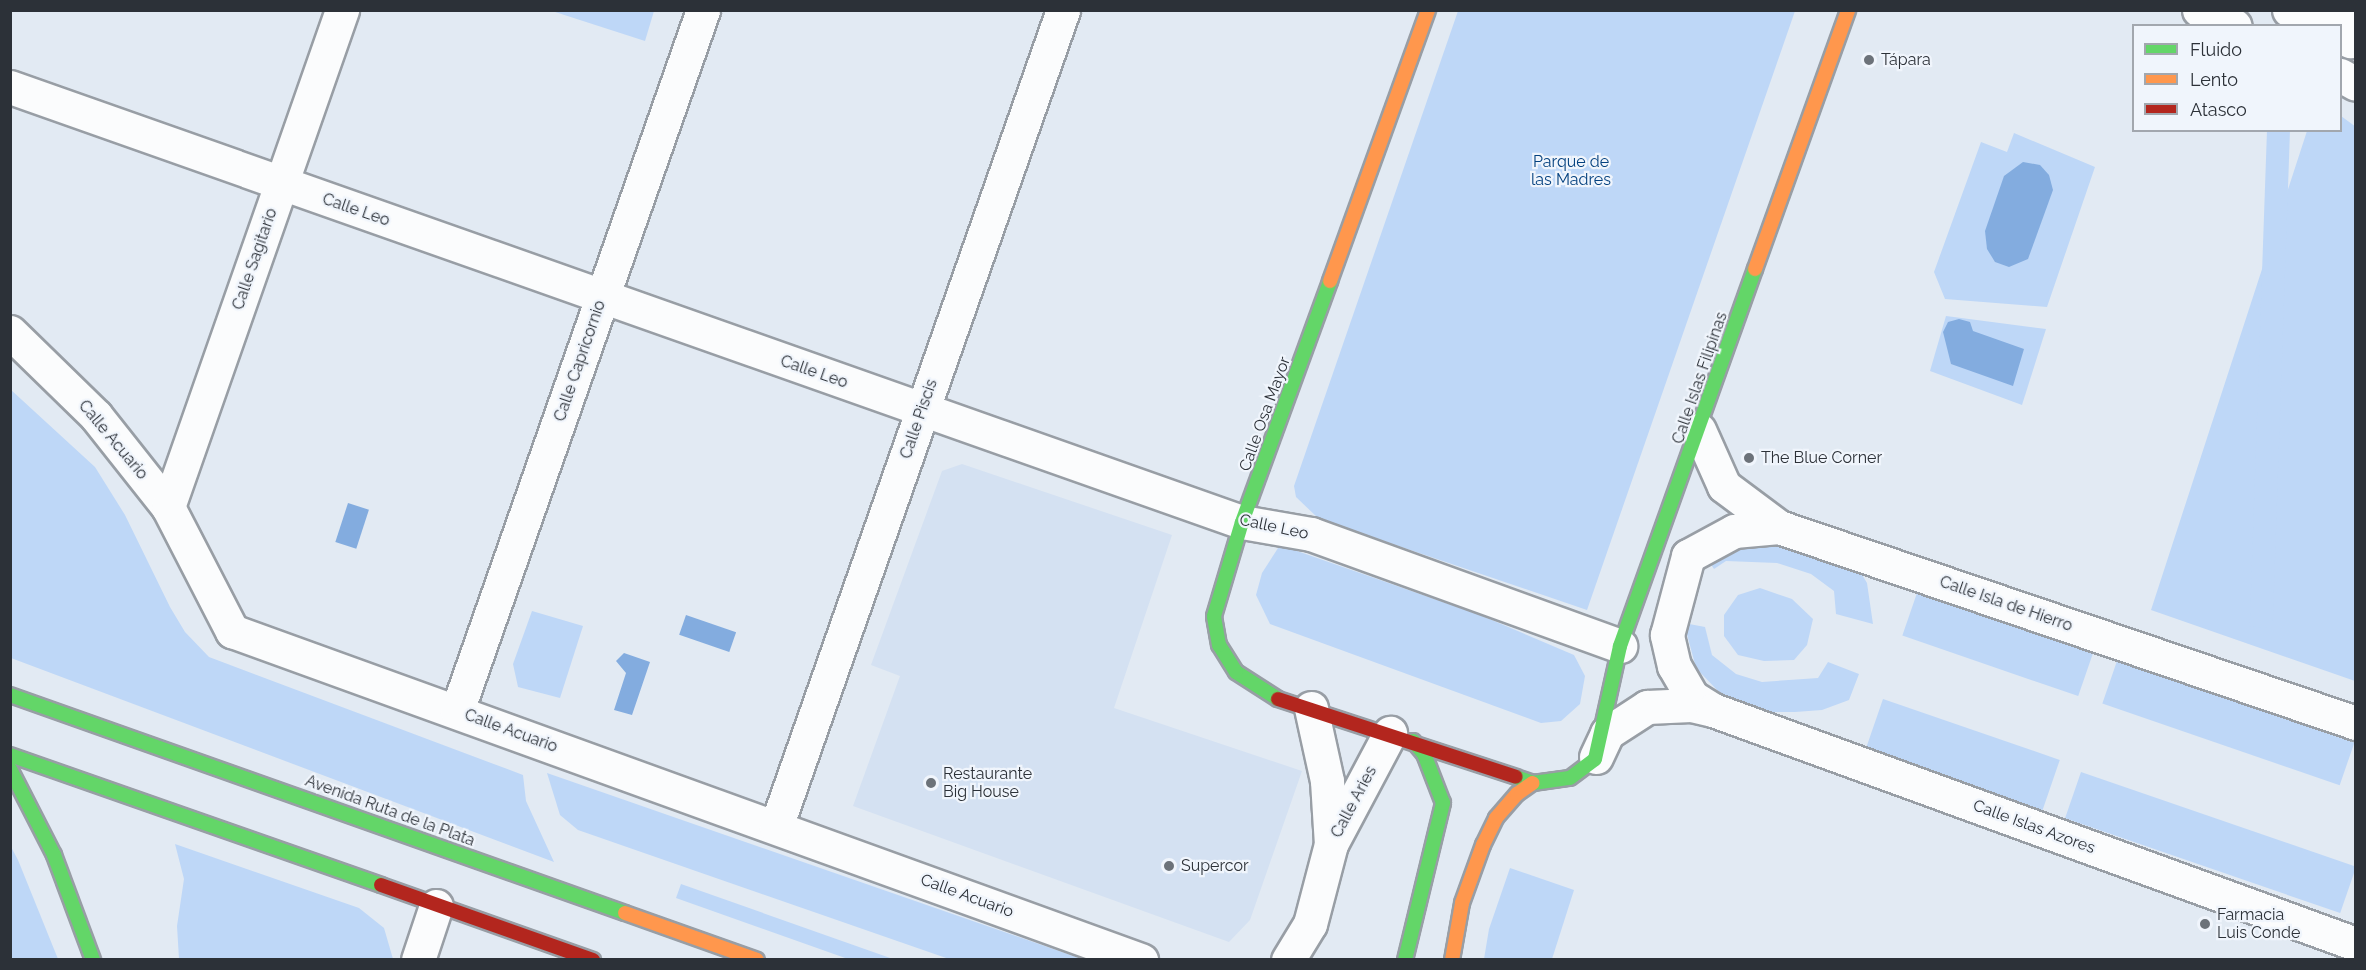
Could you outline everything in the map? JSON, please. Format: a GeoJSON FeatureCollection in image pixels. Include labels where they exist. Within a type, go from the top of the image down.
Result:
{"type":"FeatureCollection","features":[{"type":"Feature","properties":{"kind":"main road","name":"Calle Osa Mayor"},"geometry":{"type":"LineString","coordinates":[[1428,10],[1242,522],[1214,616],[1219,645],[1236,672],[1276,698],[1402,737],[1533,783]]}},
{"type":"Feature","properties":{"kind":"main road","name":"Calle Islas Filipinas"},"geometry":{"type":"LineString","coordinates":[[1595,759],[1620,646],[1700,430],[1848,10]]}},
{"type":"Feature","properties":{"kind":"main road","name":"Avenida Ruta de la Plata"},"geometry":{"type":"LineString","coordinates":[[10,695],[758,960]]}},
{"type":"Feature","properties":{"kind":"main road"},"geometry":{"type":"LineString","coordinates":[[1402,737],[1424,754],[1443,803],[1405,960]]}},
{"type":"Feature","properties":{"kind":"main road"},"geometry":{"type":"LineString","coordinates":[[10,755],[593,960]]}},
{"type":"Feature","properties":{"kind":"main road"},"geometry":{"type":"LineString","coordinates":[[1452,960],[1462,903],[1483,845],[1496,818],[1517,794],[1533,783],[1570,778],[1595,759]]}},
{"type":"Feature","properties":{"kind":"main road"},"geometry":{"type":"LineString","coordinates":[[10,769],[54,855],[93,960]]}},
{"type":"Feature","properties":{"kind":"street","name":"Calle Sagitario"},"geometry":{"type":"LineString","coordinates":[[168,507],[342,10]]}},
{"type":"Feature","properties":{"kind":"street","name":"Calle Capricornio"},"geometry":{"type":"LineString","coordinates":[[457,711],[703,10]]}},
{"type":"Feature","properties":{"kind":"street","name":"Calle Piscis"},"geometry":{"type":"LineString","coordinates":[[776,827],[1063,10]]}},
{"type":"Feature","properties":{"kind":"street"},"geometry":{"type":"LineString","coordinates":[[2199,10],[2230,24]]}},
{"type":"Feature","properties":{"kind":"street"},"geometry":{"type":"LineString","coordinates":[[2289,10],[2315,24]]}},
{"type":"Feature","properties":{"kind":"street"},"geometry":{"type":"LineString","coordinates":[[2337,10],[2349,41]]}},
{"type":"Feature","properties":{"kind":"street"},"geometry":{"type":"LineString","coordinates":[[2342,76],[2355,84]]}},
{"type":"Feature","properties":{"kind":"street","name":"Calle Leo"},"geometry":{"type":"LineString","coordinates":[[10,87],[1242,522],[1311,534],[1620,646]]}},
{"type":"Feature","properties":{"kind":"street","name":"Calle Acuario"},"geometry":{"type":"LineString","coordinates":[[10,332],[96,416],[168,507],[232,631],[1141,960]]}},
{"type":"Feature","properties":{"kind":"street","name":"Calle Isla de Hierro"},"geometry":{"type":"LineString","coordinates":[[1700,430],[1724,486],[1779,527],[2355,723]]}},
{"type":"Feature","properties":{"kind":"street","name":"Calle Islas Azores"},"geometry":{"type":"LineString","coordinates":[[1713,710],[1692,697],[1674,666],[1667,635],[1688,556],[1734,531],[1779,527]]}},
{"type":"Feature","properties":{"kind":"street","name":"Calle Islas Azores"},"geometry":{"type":"LineString","coordinates":[[1595,759],[1607,733],[1647,707],[1691,705],[1713,710],[2355,944]]}},
{"type":"Feature","properties":{"kind":"street","name":"Calle Aries"},"geometry":{"type":"LineString","coordinates":[[1311,708],[1327,781],[1331,844]]}},
{"type":"Feature","properties":{"kind":"street","name":"Calle Aries"},"geometry":{"type":"LineString","coordinates":[[1331,844],[1402,737]]}},
{"type":"Feature","properties":{"kind":"street"},"geometry":{"type":"LineString","coordinates":[[1288,960],[1310,924],[1331,844]]}},
{"type":"Feature","properties":{"kind":"street"},"geometry":{"type":"LineString","coordinates":[[418,960],[436,906]]}},
{"type":"Feature","properties":{"kind":"shaded area"},"geometry":{"type":"Polygon","coordinates":[[[2023,162],[2040,165],[2049,175],[2053,190],[2028,259],[2009,267],[1995,262],[1987,249],[1985,231],[2004,176],[2023,162]]]}},
{"type":"Feature","properties":{"kind":"shaded area"},"geometry":{"type":"Polygon","coordinates":[[[1959,319],[1970,322],[1973,331],[2024,349],[2013,386],[1951,364],[1943,332],[1948,322],[1959,319]]]}},
{"type":"Feature","properties":{"kind":"shaded area"},"geometry":{"type":"Polygon","coordinates":[[[962,464],[1172,535],[1114,708],[1302,771],[1250,920],[1229,942],[853,806],[900,676],[871,665],[942,471],[962,464]]]}},
{"type":"Feature","properties":{"kind":"shaded area"},"geometry":{"type":"Polygon","coordinates":[[[348,503],[369,510],[356,549],[335,542],[348,503]]]}},
{"type":"Feature","properties":{"kind":"shaded area"},"geometry":{"type":"Polygon","coordinates":[[[686,615],[736,632],[729,652],[679,635],[686,615]]]}},
{"type":"Feature","properties":{"kind":"shaded area"},"geometry":{"type":"Polygon","coordinates":[[[624,653],[650,662],[632,715],[614,710],[626,673],[616,661],[624,653]]]}},
{"type":"Feature","properties":{"kind":"green space"},"geometry":{"type":"Polygon","coordinates":[[[654,10],[645,41],[552,11],[654,10]]]}},
{"type":"Feature","properties":{"kind":"green space","name":"Parque de las Madres"},"geometry":{"type":"Polygon","coordinates":[[[1458,11],[1795,11],[1587,610],[1319,519],[1296,497],[1294,486],[1458,11]]]}},
{"type":"Feature","properties":{"kind":"green space"},"geometry":{"type":"Polygon","coordinates":[[[2342,117],[2356,127],[2355,681],[2151,610],[2307,132],[2342,132],[2342,117]]]}},
{"type":"Feature","properties":{"kind":"green space"},"geometry":{"type":"Polygon","coordinates":[[[2267,132],[2290,132],[2273,627],[2250,627],[2267,132]]]}},
{"type":"Feature","properties":{"kind":"green space"},"geometry":{"type":"Polygon","coordinates":[[[2014,133],[2095,167],[2047,307],[1945,299],[1934,272],[1981,142],[2007,152],[2014,133]]]}},
{"type":"Feature","properties":{"kind":"green space"},"geometry":{"type":"Polygon","coordinates":[[[1946,316],[2046,329],[2022,405],[1930,371],[1946,316]]]}},
{"type":"Feature","properties":{"kind":"green space"},"geometry":{"type":"Polygon","coordinates":[[[10,389],[95,467],[125,515],[170,607],[185,632],[209,657],[523,775],[526,801],[554,862],[11,658],[10,389]]]}},
{"type":"Feature","properties":{"kind":"green space"},"geometry":{"type":"Polygon","coordinates":[[[1749,539],[1780,542],[1858,568],[1867,583],[1873,624],[1836,614],[1834,591],[1811,574],[1777,563],[1726,561],[1714,569],[1708,560],[1749,539]]]}},
{"type":"Feature","properties":{"kind":"green space"},"geometry":{"type":"Polygon","coordinates":[[[1280,545],[1480,615],[1574,655],[1585,676],[1580,704],[1561,721],[1541,723],[1270,624],[1256,595],[1262,573],[1280,545]]]}},
{"type":"Feature","properties":{"kind":"green space"},"geometry":{"type":"Polygon","coordinates":[[[1760,588],[1792,599],[1813,619],[1807,645],[1794,660],[1764,661],[1738,655],[1724,636],[1724,615],[1738,595],[1760,588]]]}},
{"type":"Feature","properties":{"kind":"green space"},"geometry":{"type":"Polygon","coordinates":[[[1917,593],[2093,654],[2078,696],[1902,636],[1917,593]]]}},
{"type":"Feature","properties":{"kind":"green space"},"geometry":{"type":"Polygon","coordinates":[[[532,611],[583,626],[560,698],[518,687],[513,664],[532,611]]]}},
{"type":"Feature","properties":{"kind":"green space"},"geometry":{"type":"Polygon","coordinates":[[[1684,623],[1705,627],[1712,655],[1736,674],[1762,682],[1818,678],[1828,662],[1859,674],[1849,700],[1822,710],[1765,712],[1740,705],[1718,691],[1696,668],[1684,623]]]}},
{"type":"Feature","properties":{"kind":"green space"},"geometry":{"type":"Polygon","coordinates":[[[2117,661],[2354,743],[2340,785],[2102,704],[2117,661]]]}},
{"type":"Feature","properties":{"kind":"green space"},"geometry":{"type":"Polygon","coordinates":[[[1883,699],[2060,760],[2042,811],[1865,750],[1883,699]]]}},
{"type":"Feature","properties":{"kind":"green space"},"geometry":{"type":"Polygon","coordinates":[[[2081,772],[2356,867],[2340,913],[2065,818],[2081,772]]]}},
{"type":"Feature","properties":{"kind":"green space"},"geometry":{"type":"Polygon","coordinates":[[[547,773],[1082,959],[949,959],[578,830],[560,815],[547,773]]]}},
{"type":"Feature","properties":{"kind":"green space"},"geometry":{"type":"Polygon","coordinates":[[[175,844],[359,908],[384,928],[393,959],[179,959],[177,926],[184,879],[175,844]]]}},
{"type":"Feature","properties":{"kind":"green space"},"geometry":{"type":"Polygon","coordinates":[[[10,845],[18,860],[58,959],[11,959],[10,845]]]}},
{"type":"Feature","properties":{"kind":"green space"},"geometry":{"type":"Polygon","coordinates":[[[1510,868],[1574,890],[1552,959],[1484,959],[1489,929],[1510,868]]]}},
{"type":"Feature","properties":{"kind":"green space"},"geometry":{"type":"Polygon","coordinates":[[[681,884],[893,959],[848,959],[676,898],[681,884]]]}},
{"type":"Feature","properties":{"kind":"traffic: fast"},"geometry":{"type":"LineString","coordinates":[[1516,777],[1533,783],[1570,778],[1595,759],[1620,646],[1755,269]]}},
{"type":"Feature","properties":{"kind":"traffic: fast"},"geometry":{"type":"LineString","coordinates":[[1278,699],[1236,672],[1219,645],[1214,616],[1242,522],[1330,281]]}},
{"type":"Feature","properties":{"kind":"traffic: fast"},"geometry":{"type":"LineString","coordinates":[[10,695],[625,913]]}},
{"type":"Feature","properties":{"kind":"traffic: fast"},"geometry":{"type":"LineString","coordinates":[[1405,960],[1443,803],[1424,754],[1413,741]]}},
{"type":"Feature","properties":{"kind":"traffic: fast"},"geometry":{"type":"LineString","coordinates":[[10,755],[381,885]]}},
{"type":"Feature","properties":{"kind":"traffic: fast"},"geometry":{"type":"LineString","coordinates":[[10,769],[54,855],[93,960]]}},
{"type":"Feature","properties":{"kind":"traffic: slow"},"geometry":{"type":"LineString","coordinates":[[1330,281],[1428,10]]}},
{"type":"Feature","properties":{"kind":"traffic: slow"},"geometry":{"type":"LineString","coordinates":[[1755,269],[1848,10]]}},
{"type":"Feature","properties":{"kind":"traffic: slow"},"geometry":{"type":"LineString","coordinates":[[1452,960],[1462,903],[1483,845],[1496,818],[1517,794],[1533,783]]}},
{"type":"Feature","properties":{"kind":"traffic: slow"},"geometry":{"type":"LineString","coordinates":[[625,913],[757,960]]}},
{"type":"Feature","properties":{"kind":"traffic: jam"},"geometry":{"type":"LineString","coordinates":[[1278,699],[1516,777]]}},
{"type":"Feature","properties":{"kind":"traffic: jam"},"geometry":{"type":"LineString","coordinates":[[381,885],[593,960]]}},
{"type":"Feature","properties":{"kind":"place","name":"Tápara"},"geometry":{"type":"Point","coordinates":[1869,60]}},
{"type":"Feature","properties":{"kind":"place","name":"The Blue Corner"},"geometry":{"type":"Point","coordinates":[1749,458]}},
{"type":"Feature","properties":{"kind":"place","name":"Restaurante Big House"},"geometry":{"type":"Point","coordinates":[931,783]}},
{"type":"Feature","properties":{"kind":"place","name":"Supercor"},"geometry":{"type":"Point","coordinates":[1169,866]}},
{"type":"Feature","properties":{"kind":"place","name":"Farmacia Luis Conde"},"geometry":{"type":"Point","coordinates":[2205,924]}}]}
